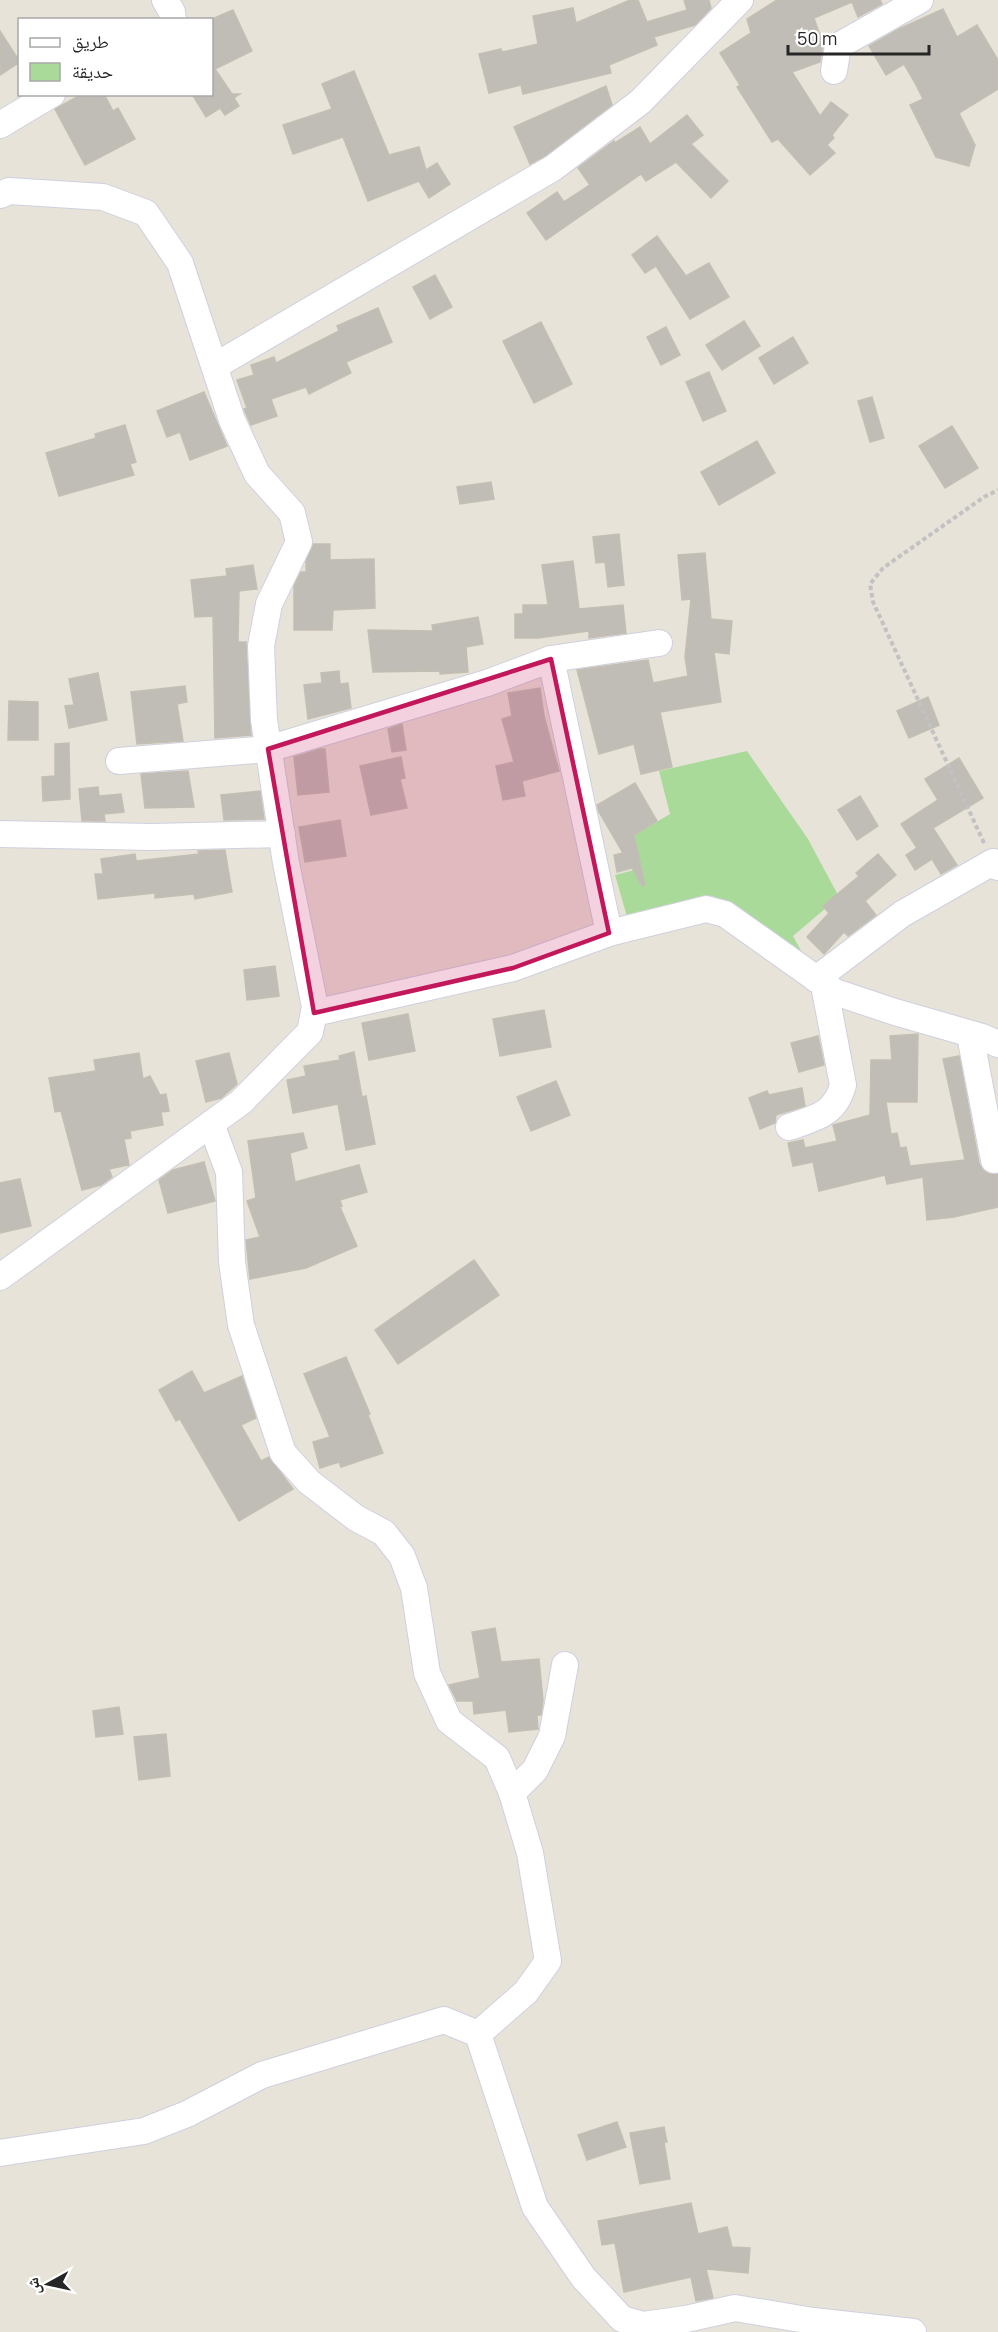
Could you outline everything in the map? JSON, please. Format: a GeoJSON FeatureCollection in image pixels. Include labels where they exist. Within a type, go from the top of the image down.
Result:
{"type":"FeatureCollection","features":[{"type":"Feature","properties":{"kind":"street"},"geometry":{"type":"LineString","coordinates":[[165,0],[173,18]]}},
{"type":"Feature","properties":{"kind":"street"},"geometry":{"type":"LineString","coordinates":[[215,366],[553,168],[640,102],[740,0]]}},
{"type":"Feature","properties":{"kind":"street"},"geometry":{"type":"LineString","coordinates":[[834,71],[838,46],[920,0]]}},
{"type":"Feature","properties":{"kind":"street"},"geometry":{"type":"LineString","coordinates":[[0,125],[49,96]]}},
{"type":"Feature","properties":{"kind":"street"},"geometry":{"type":"LineString","coordinates":[[0,195],[9,191],[103,197],[146,213],[180,263],[232,420],[257,474],[292,513],[299,542],[269,604],[261,646],[264,720],[282,834],[315,1007],[310,1032],[241,1102],[0,1277]]}},
{"type":"Feature","properties":{"kind":"street"},"geometry":{"type":"LineString","coordinates":[[119,761],[268,749],[487,683],[551,659],[659,643]]}},
{"type":"Feature","properties":{"kind":"street"},"geometry":{"type":"LineString","coordinates":[[551,659],[609,933]]}},
{"type":"Feature","properties":{"kind":"street"},"geometry":{"type":"LineString","coordinates":[[0,834],[152,837],[282,834]]}},
{"type":"Feature","properties":{"kind":"street"},"geometry":{"type":"LineString","coordinates":[[820,982],[902,914],[996,864]]}},
{"type":"Feature","properties":{"kind":"street"},"geometry":{"type":"LineString","coordinates":[[314,1013],[513,968],[609,933],[706,909],[725,914],[820,982],[845,996],[982,1037],[998,1044]]}},
{"type":"Feature","properties":{"kind":"street"},"geometry":{"type":"LineString","coordinates":[[789,1126],[825,1114],[840,1096],[843,1085],[820,982]]}},
{"type":"Feature","properties":{"kind":"street"},"geometry":{"type":"LineString","coordinates":[[970,1035],[994,1160]]}},
{"type":"Feature","properties":{"kind":"street"},"geometry":{"type":"LineString","coordinates":[[211,1124],[229,1172],[232,1262],[241,1325],[266,1395],[283,1453],[309,1482],[356,1518],[384,1533],[402,1556],[414,1588],[427,1673],[449,1721],[497,1758],[512,1793],[530,1853],[548,1961],[526,1992],[478,2034]]}},
{"type":"Feature","properties":{"kind":"street"},"geometry":{"type":"LineString","coordinates":[[512,1793],[535,1770],[552,1736],[564,1665]]}},
{"type":"Feature","properties":{"kind":"street"},"geometry":{"type":"LineString","coordinates":[[0,2153],[144,2131],[187,2114],[262,2075],[444,2020],[478,2034],[535,2207],[583,2277],[622,2319],[643,2325],[686,2319],[735,2308],[813,2321],[913,2332]]}},
{"type":"Feature","properties":{"kind":"path"},"geometry":{"type":"LineString","coordinates":[[996,864],[873,602],[870,584],[883,568],[984,497],[998,490]]}},
{"type":"Feature","properties":{"kind":"highlighted area"},"geometry":{"type":"Polygon","coordinates":[[[551,659],[609,933],[513,968],[314,1013],[268,749],[551,659]]]}},
{"type":"Feature","properties":{"kind":"green space"},"geometry":{"type":"Polygon","coordinates":[[[747,751],[808,839],[839,897],[793,936],[810,967],[713,896],[628,920],[615,875],[638,869],[631,837],[670,814],[659,771],[747,751]]]}},
{"type":"Feature","properties":{"kind":"building"},"geometry":{"type":"Polygon","coordinates":[[[630,0],[638,0],[647,22],[687,10],[684,0],[709,0],[711,8],[695,25],[654,37],[657,45],[609,65],[611,73],[523,94],[521,85],[489,93],[479,54],[501,49],[502,52],[538,44],[533,16],[573,8],[576,23],[630,0]]]}},
{"type":"Feature","properties":{"kind":"building"},"geometry":{"type":"Polygon","coordinates":[[[777,0],[880,0],[882,4],[858,17],[852,2],[814,18],[823,44],[820,62],[792,72],[820,116],[831,102],[848,115],[827,145],[835,153],[810,175],[778,139],[772,142],[737,87],[740,85],[720,53],[751,33],[747,19],[777,0]]]}},
{"type":"Feature","properties":{"kind":"building"},"geometry":{"type":"Polygon","coordinates":[[[943,9],[957,37],[977,25],[998,60],[998,89],[959,113],[975,145],[969,166],[936,157],[910,105],[923,99],[904,64],[886,75],[869,46],[943,9]]]}},
{"type":"Feature","properties":{"kind":"building"},"geometry":{"type":"Polygon","coordinates":[[[233,10],[252,51],[215,69],[232,94],[240,94],[234,98],[239,106],[225,115],[220,108],[206,117],[193,96],[213,96],[213,19],[233,10]]]}},
{"type":"Feature","properties":{"kind":"building"},"geometry":{"type":"Polygon","coordinates":[[[0,31],[18,59],[18,63],[0,75],[0,31]]]}},
{"type":"Feature","properties":{"kind":"building"},"geometry":{"type":"Polygon","coordinates":[[[354,71],[389,155],[419,147],[426,170],[437,163],[450,184],[429,198],[419,181],[368,201],[343,137],[293,154],[283,125],[332,109],[322,84],[354,71]]]}},
{"type":"Feature","properties":{"kind":"building"},"geometry":{"type":"Polygon","coordinates":[[[606,86],[612,105],[545,156],[530,164],[514,127],[606,86]]]}},
{"type":"Feature","properties":{"kind":"building"},"geometry":{"type":"Polygon","coordinates":[[[78,96],[105,96],[113,111],[118,108],[135,139],[85,165],[55,109],[78,96]]]}},
{"type":"Feature","properties":{"kind":"building"},"geometry":{"type":"Polygon","coordinates":[[[687,115],[703,135],[691,144],[728,181],[711,198],[676,162],[646,181],[641,174],[546,240],[527,213],[557,192],[564,202],[590,185],[578,168],[614,141],[615,143],[640,127],[650,144],[687,115]]]}},
{"type":"Feature","properties":{"kind":"building"},"geometry":{"type":"Polygon","coordinates":[[[657,236],[686,276],[709,263],[729,297],[690,319],[656,266],[645,273],[632,255],[657,236]]]}},
{"type":"Feature","properties":{"kind":"building"},"geometry":{"type":"Polygon","coordinates":[[[435,275],[452,307],[430,319],[413,287],[435,275]]]}},
{"type":"Feature","properties":{"kind":"building"},"geometry":{"type":"Polygon","coordinates":[[[378,308],[392,342],[346,362],[351,373],[309,394],[306,387],[271,399],[277,416],[251,425],[244,409],[247,408],[237,380],[254,375],[251,365],[274,357],[276,363],[339,331],[337,326],[378,308]]]}},
{"type":"Feature","properties":{"kind":"building"},"geometry":{"type":"Polygon","coordinates":[[[744,321],[760,346],[722,370],[706,345],[744,321]]]}},
{"type":"Feature","properties":{"kind":"building"},"geometry":{"type":"Polygon","coordinates":[[[541,322],[572,384],[534,403],[503,341],[541,322]]]}},
{"type":"Feature","properties":{"kind":"building"},"geometry":{"type":"Polygon","coordinates":[[[666,327],[680,355],[661,365],[647,337],[666,327]]]}},
{"type":"Feature","properties":{"kind":"building"},"geometry":{"type":"Polygon","coordinates":[[[793,337],[808,363],[774,384],[759,358],[793,337]]]}},
{"type":"Feature","properties":{"kind":"building"},"geometry":{"type":"Polygon","coordinates":[[[709,372],[726,411],[703,421],[686,382],[709,372]]]}},
{"type":"Feature","properties":{"kind":"building"},"geometry":{"type":"Polygon","coordinates":[[[204,392],[227,446],[190,460],[180,432],[167,437],[157,411],[204,392]]]}},
{"type":"Feature","properties":{"kind":"building"},"geometry":{"type":"Polygon","coordinates":[[[872,397],[884,438],[870,442],[858,401],[872,397]]]}},
{"type":"Feature","properties":{"kind":"building"},"geometry":{"type":"Polygon","coordinates":[[[125,425],[136,462],[130,464],[134,475],[59,496],[46,453],[96,438],[95,434],[125,425]]]}},
{"type":"Feature","properties":{"kind":"building"},"geometry":{"type":"Polygon","coordinates":[[[952,426],[978,468],[945,488],[919,446],[952,426]]]}},
{"type":"Feature","properties":{"kind":"building"},"geometry":{"type":"Polygon","coordinates":[[[757,441],[775,473],[719,505],[701,472],[757,441]]]}},
{"type":"Feature","properties":{"kind":"building"},"geometry":{"type":"Polygon","coordinates":[[[491,482],[494,499],[460,504],[457,487],[491,482]]]}},
{"type":"Feature","properties":{"kind":"building"},"geometry":{"type":"Polygon","coordinates":[[[619,534],[624,585],[608,587],[605,562],[596,563],[593,537],[619,534]]]}},
{"type":"Feature","properties":{"kind":"building"},"geometry":{"type":"Polygon","coordinates":[[[313,544],[330,544],[330,560],[374,559],[375,608],[333,610],[332,630],[294,630],[294,586],[301,572],[306,572],[306,561],[313,544]]]}},
{"type":"Feature","properties":{"kind":"building"},"geometry":{"type":"Polygon","coordinates":[[[705,553],[711,619],[732,621],[729,654],[714,652],[721,702],[660,712],[672,767],[641,774],[634,744],[599,754],[577,670],[648,660],[653,683],[688,676],[685,657],[691,599],[682,600],[678,555],[705,553]]]}},
{"type":"Feature","properties":{"kind":"building"},"geometry":{"type":"Polygon","coordinates":[[[573,561],[579,609],[623,605],[626,633],[589,638],[589,631],[538,638],[515,638],[515,614],[523,614],[523,605],[548,605],[542,565],[573,561]]]}},
{"type":"Feature","properties":{"kind":"building"},"geometry":{"type":"Polygon","coordinates":[[[253,565],[257,589],[239,591],[238,642],[246,642],[251,735],[215,738],[213,616],[195,617],[191,580],[227,576],[226,569],[253,565]]]}},
{"type":"Feature","properties":{"kind":"building"},"geometry":{"type":"Polygon","coordinates":[[[478,617],[483,644],[466,647],[468,672],[440,674],[440,671],[373,672],[368,630],[433,631],[432,625],[478,617]]]}},
{"type":"Feature","properties":{"kind":"building"},"geometry":{"type":"Polygon","coordinates":[[[339,671],[340,684],[348,683],[351,708],[308,719],[304,685],[322,683],[321,673],[339,671]]]}},
{"type":"Feature","properties":{"kind":"building"},"geometry":{"type":"Polygon","coordinates":[[[98,673],[107,720],[69,728],[65,706],[74,705],[69,679],[98,673]]]}},
{"type":"Feature","properties":{"kind":"building"},"geometry":{"type":"Polygon","coordinates":[[[185,686],[187,702],[177,704],[183,741],[137,744],[131,692],[185,686]]]}},
{"type":"Feature","properties":{"kind":"building"},"geometry":{"type":"Polygon","coordinates":[[[540,688],[544,716],[559,771],[522,781],[525,796],[503,800],[496,766],[514,762],[502,719],[512,716],[508,693],[540,688]]]}},
{"type":"Feature","properties":{"kind":"building"},"geometry":{"type":"Polygon","coordinates":[[[928,697],[939,725],[909,738],[897,711],[928,697]]]}},
{"type":"Feature","properties":{"kind":"building"},"geometry":{"type":"Polygon","coordinates":[[[9,701],[38,702],[38,740],[8,740],[9,701]]]}},
{"type":"Feature","properties":{"kind":"building"},"geometry":{"type":"Polygon","coordinates":[[[402,724],[406,750],[392,752],[388,729],[402,724]]]}},
{"type":"Feature","properties":{"kind":"building"},"geometry":{"type":"Polygon","coordinates":[[[69,743],[70,799],[43,801],[42,777],[55,776],[55,744],[69,743]]]}},
{"type":"Feature","properties":{"kind":"building"},"geometry":{"type":"Polygon","coordinates":[[[325,749],[329,792],[298,795],[294,757],[325,749]]]}},
{"type":"Feature","properties":{"kind":"building"},"geometry":{"type":"Polygon","coordinates":[[[401,757],[405,778],[400,779],[407,808],[371,815],[360,766],[401,757]]]}},
{"type":"Feature","properties":{"kind":"building"},"geometry":{"type":"Polygon","coordinates":[[[959,758],[983,798],[933,828],[957,865],[941,874],[932,859],[915,870],[906,855],[917,848],[901,824],[938,800],[925,779],[959,758]]]}},
{"type":"Feature","properties":{"kind":"building"},"geometry":{"type":"Polygon","coordinates":[[[188,771],[194,807],[145,808],[141,774],[188,771]]]}},
{"type":"Feature","properties":{"kind":"building"},"geometry":{"type":"Polygon","coordinates":[[[635,783],[657,821],[634,835],[645,885],[642,886],[632,868],[617,872],[614,855],[623,853],[597,805],[635,783]]]}},
{"type":"Feature","properties":{"kind":"building"},"geometry":{"type":"Polygon","coordinates":[[[98,787],[99,796],[121,794],[124,812],[104,814],[105,821],[82,821],[79,789],[98,787]]]}},
{"type":"Feature","properties":{"kind":"building"},"geometry":{"type":"Polygon","coordinates":[[[260,791],[264,819],[224,820],[221,795],[260,791]]]}},
{"type":"Feature","properties":{"kind":"building"},"geometry":{"type":"Polygon","coordinates":[[[860,796],[878,826],[857,840],[838,810],[860,796]]]}},
{"type":"Feature","properties":{"kind":"building"},"geometry":{"type":"Polygon","coordinates":[[[340,820],[346,856],[305,862],[299,827],[340,820]]]}},
{"type":"Feature","properties":{"kind":"building"},"geometry":{"type":"Polygon","coordinates":[[[225,850],[232,892],[195,899],[194,894],[155,898],[155,893],[98,899],[95,874],[103,874],[101,859],[135,854],[136,861],[199,854],[198,851],[225,850]]]}},
{"type":"Feature","properties":{"kind":"building"},"geometry":{"type":"Polygon","coordinates":[[[878,854],[896,875],[865,901],[876,915],[848,936],[844,932],[824,954],[807,937],[829,913],[823,906],[859,876],[856,873],[878,854]]]}},
{"type":"Feature","properties":{"kind":"building"},"geometry":{"type":"Polygon","coordinates":[[[275,966],[279,996],[247,1000],[244,970],[275,966]]]}},
{"type":"Feature","properties":{"kind":"building"},"geometry":{"type":"Polygon","coordinates":[[[544,1010],[551,1047],[500,1056],[493,1019],[544,1010]]]}},
{"type":"Feature","properties":{"kind":"building"},"geometry":{"type":"Polygon","coordinates":[[[408,1014],[415,1051],[369,1060],[362,1023],[408,1014]]]}},
{"type":"Feature","properties":{"kind":"building"},"geometry":{"type":"Polygon","coordinates":[[[918,1034],[917,1102],[886,1102],[891,1134],[897,1133],[900,1148],[906,1147],[910,1166],[965,1160],[943,1059],[959,1056],[979,1163],[989,1174],[998,1174],[998,1207],[954,1217],[927,1220],[923,1177],[887,1184],[885,1175],[819,1191],[813,1162],[793,1166],[788,1143],[803,1140],[805,1148],[837,1141],[833,1125],[870,1115],[871,1060],[892,1060],[890,1036],[918,1034]]]}},
{"type":"Feature","properties":{"kind":"building"},"geometry":{"type":"Polygon","coordinates":[[[818,1036],[824,1065],[799,1072],[791,1043],[818,1036]]]}},
{"type":"Feature","properties":{"kind":"building"},"geometry":{"type":"Polygon","coordinates":[[[354,1052],[362,1097],[366,1096],[375,1144],[346,1150],[338,1104],[293,1113],[287,1080],[306,1076],[304,1066],[340,1060],[339,1056],[354,1052]]]}},
{"type":"Feature","properties":{"kind":"building"},"geometry":{"type":"Polygon","coordinates":[[[139,1053],[143,1079],[150,1076],[160,1095],[166,1094],[169,1111],[161,1112],[163,1125],[130,1131],[131,1138],[124,1139],[129,1165],[109,1169],[112,1177],[101,1185],[82,1190],[61,1111],[55,1112],[49,1078],[96,1071],[94,1060],[139,1053]]]}},
{"type":"Feature","properties":{"kind":"building"},"geometry":{"type":"Polygon","coordinates":[[[229,1053],[237,1084],[221,1098],[206,1102],[196,1061],[229,1053]]]}},
{"type":"Feature","properties":{"kind":"building"},"geometry":{"type":"Polygon","coordinates":[[[556,1081],[570,1115],[531,1131],[517,1097],[556,1081]]]}},
{"type":"Feature","properties":{"kind":"building"},"geometry":{"type":"Polygon","coordinates":[[[802,1088],[805,1106],[776,1115],[775,1123],[760,1129],[749,1098],[767,1091],[769,1095],[802,1088]]]}},
{"type":"Feature","properties":{"kind":"building"},"geometry":{"type":"Polygon","coordinates":[[[303,1133],[307,1148],[290,1153],[295,1182],[359,1165],[367,1192],[340,1200],[342,1206],[340,1207],[357,1246],[306,1268],[250,1279],[246,1240],[260,1237],[247,1201],[256,1198],[248,1141],[303,1133]]]}},
{"type":"Feature","properties":{"kind":"building"},"geometry":{"type":"Polygon","coordinates":[[[204,1162],[215,1201],[168,1213],[159,1180],[173,1170],[204,1162]]]}},
{"type":"Feature","properties":{"kind":"building"},"geometry":{"type":"Polygon","coordinates":[[[20,1179],[31,1226],[0,1233],[0,1183],[20,1179]]]}},
{"type":"Feature","properties":{"kind":"building"},"geometry":{"type":"Polygon","coordinates":[[[474,1260],[499,1295],[398,1364],[375,1330],[474,1260]]]}},
{"type":"Feature","properties":{"kind":"building"},"geometry":{"type":"Polygon","coordinates":[[[346,1357],[370,1414],[368,1415],[383,1453],[341,1467],[339,1462],[320,1468],[313,1442],[330,1437],[304,1374],[346,1357]]]}},
{"type":"Feature","properties":{"kind":"building"},"geometry":{"type":"Polygon","coordinates":[[[192,1371],[204,1393],[242,1376],[256,1418],[241,1425],[261,1461],[269,1457],[293,1489],[239,1521],[180,1419],[176,1421],[159,1390],[192,1371]]]}},
{"type":"Feature","properties":{"kind":"building"},"geometry":{"type":"Polygon","coordinates":[[[495,1628],[501,1662],[539,1659],[543,1700],[541,1715],[537,1715],[538,1729],[509,1732],[506,1710],[474,1714],[473,1701],[457,1701],[449,1685],[480,1678],[472,1632],[495,1628]]]}},
{"type":"Feature","properties":{"kind":"building"},"geometry":{"type":"Polygon","coordinates":[[[119,1707],[123,1734],[96,1737],[93,1711],[119,1707]]]}},
{"type":"Feature","properties":{"kind":"building"},"geometry":{"type":"Polygon","coordinates":[[[166,1734],[170,1776],[139,1780],[134,1737],[166,1734]]]}},
{"type":"Feature","properties":{"kind":"building"},"geometry":{"type":"Polygon","coordinates":[[[617,2122],[626,2147],[587,2160],[578,2135],[617,2122]]]}},
{"type":"Feature","properties":{"kind":"building"},"geometry":{"type":"Polygon","coordinates":[[[664,2127],[670,2179],[640,2184],[630,2133],[664,2127]]]}},
{"type":"Feature","properties":{"kind":"building"},"geometry":{"type":"Polygon","coordinates":[[[691,2203],[698,2234],[727,2227],[732,2247],[750,2248],[748,2273],[706,2269],[713,2298],[696,2301],[691,2277],[624,2292],[615,2243],[602,2245],[598,2221],[691,2203]]]}}]}
